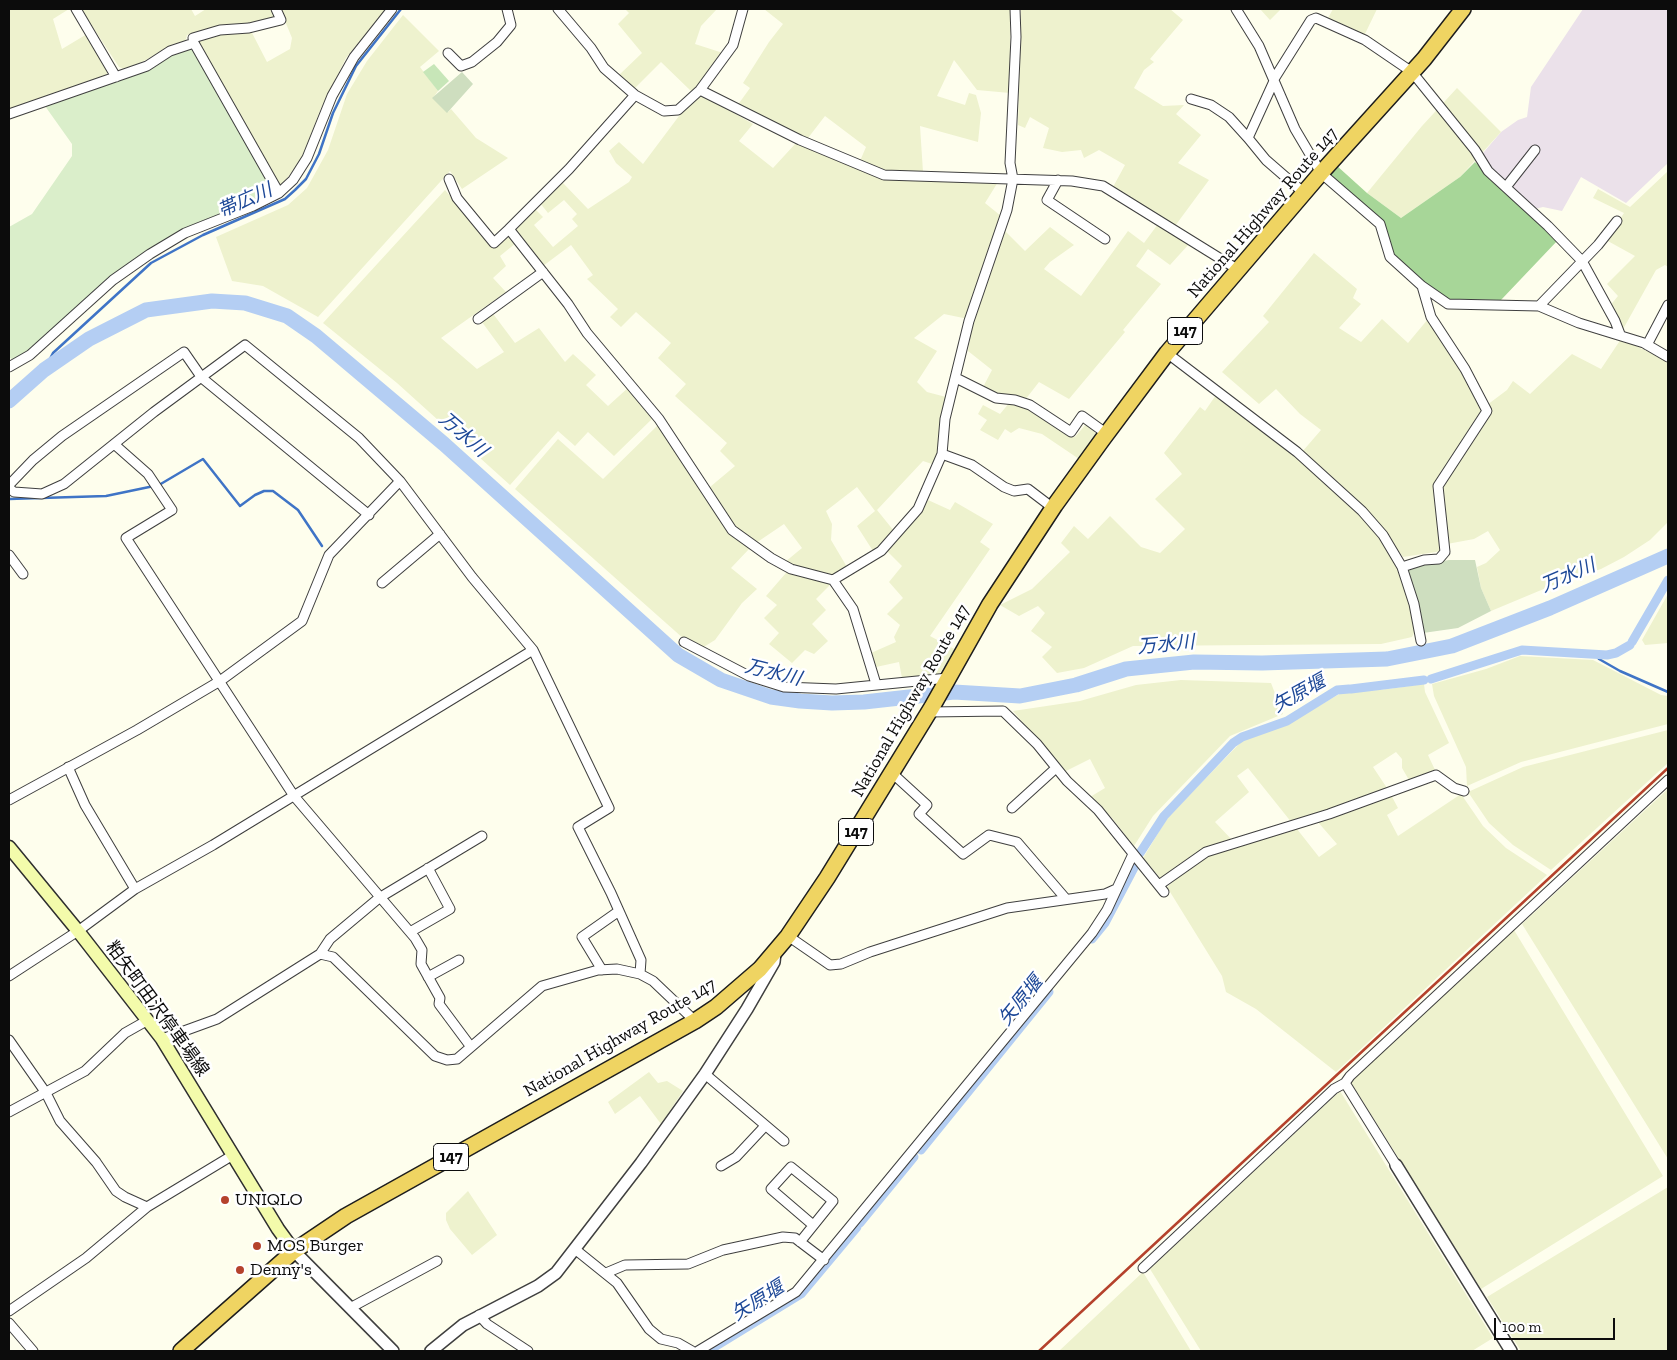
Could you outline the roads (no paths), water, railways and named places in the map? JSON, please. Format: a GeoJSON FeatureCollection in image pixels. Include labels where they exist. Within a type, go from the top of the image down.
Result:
{"type":"FeatureCollection","features":[{"type":"Feature","properties":{"kind":"highway","name":"National Highway Route 147"},"geometry":{"type":"LineString","coordinates":[[181,1351],[294,1252],[346,1216],[695,1021],[739,989],[776,953],[828,878],[892,774],[931,710],[990,604],[1053,508],[1106,434],[1166,353],[1321,173],[1412,72],[1463,9]]}},
{"type":"Feature","properties":{"kind":"main road","name":"粕矢町田沢停車場線"},"geometry":{"type":"LineString","coordinates":[[9,847],[78,931],[162,1039],[294,1252]]}},
{"type":"Feature","properties":{"kind":"street"},"geometry":{"type":"LineString","coordinates":[[76,9],[116,76]]}},
{"type":"Feature","properties":{"kind":"street"},"geometry":{"type":"LineString","coordinates":[[276,9],[281,20],[248,28],[220,30],[193,38],[279,193]]}},
{"type":"Feature","properties":{"kind":"street"},"geometry":{"type":"LineString","coordinates":[[9,367],[30,355],[113,280],[150,254],[185,233],[253,206],[279,193],[293,180],[307,158],[332,96],[354,57],[392,9]]}},
{"type":"Feature","properties":{"kind":"street"},"geometry":{"type":"LineString","coordinates":[[448,53],[462,66],[472,62],[497,42],[511,24],[507,9]]}},
{"type":"Feature","properties":{"kind":"street"},"geometry":{"type":"LineString","coordinates":[[558,9],[591,48],[604,68],[635,95],[664,111],[678,110],[700,90],[733,45],[743,9]]}},
{"type":"Feature","properties":{"kind":"street"},"geometry":{"type":"LineString","coordinates":[[833,580],[881,551],[912,516],[918,509],[942,454],[945,419],[969,322],[1006,210],[1013,179],[1010,163],[1016,36],[1015,9]]}},
{"type":"Feature","properties":{"kind":"street"},"geometry":{"type":"LineString","coordinates":[[1236,9],[1259,46],[1295,129],[1321,173],[1380,224],[1390,257],[1422,286],[1448,304],[1539,306],[1579,323],[1620,334],[1647,345],[1668,357]]}},
{"type":"Feature","properties":{"kind":"street"},"geometry":{"type":"LineString","coordinates":[[1248,138],[1274,80],[1311,20],[1316,18],[1365,40],[1412,72],[1475,150],[1488,171],[1582,261],[1615,321],[1620,334]]}},
{"type":"Feature","properties":{"kind":"street"},"geometry":{"type":"LineString","coordinates":[[9,114],[147,66],[170,51],[194,42]]}},
{"type":"Feature","properties":{"kind":"street"},"geometry":{"type":"LineString","coordinates":[[700,90],[807,143],[884,175],[915,178],[1058,180],[1103,186],[1237,269]]}},
{"type":"Feature","properties":{"kind":"street"},"geometry":{"type":"LineString","coordinates":[[449,179],[457,198],[494,243],[569,169],[635,95]]}},
{"type":"Feature","properties":{"kind":"street"},"geometry":{"type":"LineString","coordinates":[[1191,99],[1211,105],[1229,117],[1266,160],[1304,193]]}},
{"type":"Feature","properties":{"kind":"street"},"geometry":{"type":"LineString","coordinates":[[1506,187],[1535,150]]}},
{"type":"Feature","properties":{"kind":"street"},"geometry":{"type":"LineString","coordinates":[[1058,180],[1047,200],[1105,239]]}},
{"type":"Feature","properties":{"kind":"street"},"geometry":{"type":"LineString","coordinates":[[1539,306],[1582,261],[1616,221]]}},
{"type":"Feature","properties":{"kind":"street"},"geometry":{"type":"LineString","coordinates":[[509,229],[568,304],[587,334],[659,419],[732,530],[791,569],[833,580],[853,608],[876,684]]}},
{"type":"Feature","properties":{"kind":"street"},"geometry":{"type":"LineString","coordinates":[[478,319],[543,272]]}},
{"type":"Feature","properties":{"kind":"street"},"geometry":{"type":"LineString","coordinates":[[1402,567],[1424,560],[1439,559],[1445,552],[1438,486],[1486,411],[1465,368],[1431,317],[1422,286]]}},
{"type":"Feature","properties":{"kind":"street"},"geometry":{"type":"LineString","coordinates":[[1647,345],[1668,305]]}},
{"type":"Feature","properties":{"kind":"street"},"geometry":{"type":"LineString","coordinates":[[369,515],[202,378],[184,352],[62,436],[33,460],[9,486],[14,492],[42,494],[64,484],[114,444],[202,378],[245,345],[359,438],[400,481],[533,650],[609,808],[578,827],[620,912],[641,960],[640,974]]}},
{"type":"Feature","properties":{"kind":"street"},"geometry":{"type":"LineString","coordinates":[[1166,353],[1297,452],[1334,484],[1382,535],[1402,567],[1414,604],[1421,641]]}},
{"type":"Feature","properties":{"kind":"street"},"geometry":{"type":"LineString","coordinates":[[956,378],[996,398],[1015,400],[1030,405],[1071,432],[1082,416],[1106,434]]}},
{"type":"Feature","properties":{"kind":"street"},"geometry":{"type":"LineString","coordinates":[[114,444],[156,484],[172,510],[126,538],[294,796],[367,881],[379,898],[410,932],[422,950],[421,964],[440,998],[439,1004],[471,1047]]}},
{"type":"Feature","properties":{"kind":"street"},"geometry":{"type":"LineString","coordinates":[[942,454],[972,465],[1004,487],[1014,491],[1028,489],[1053,508]]}},
{"type":"Feature","properties":{"kind":"street"},"geometry":{"type":"LineString","coordinates":[[9,800],[137,730],[220,681],[302,622],[329,555],[400,481]]}},
{"type":"Feature","properties":{"kind":"street"},"geometry":{"type":"LineString","coordinates":[[382,583],[440,534]]}},
{"type":"Feature","properties":{"kind":"street"},"geometry":{"type":"LineString","coordinates":[[9,555],[23,574]]}},
{"type":"Feature","properties":{"kind":"street"},"geometry":{"type":"LineString","coordinates":[[684,642],[749,676],[784,687],[836,689],[876,684],[947,680]]}},
{"type":"Feature","properties":{"kind":"street"},"geometry":{"type":"LineString","coordinates":[[9,976],[78,931],[135,889],[213,845],[533,650]]}},
{"type":"Feature","properties":{"kind":"street"},"geometry":{"type":"LineString","coordinates":[[931,710],[1003,711],[1031,738],[1056,768],[1098,810],[1161,888],[1206,852],[1329,814],[1436,775],[1454,788],[1464,791]]}},
{"type":"Feature","properties":{"kind":"street"},"geometry":{"type":"LineString","coordinates":[[68,767],[85,805],[135,889]]}},
{"type":"Feature","properties":{"kind":"street"},"geometry":{"type":"LineString","coordinates":[[1012,808],[1056,768]]}},
{"type":"Feature","properties":{"kind":"street"},"geometry":{"type":"LineString","coordinates":[[892,774],[927,805],[919,814],[963,854],[989,835],[1017,842],[1066,899]]}},
{"type":"Feature","properties":{"kind":"street"},"geometry":{"type":"LineString","coordinates":[[1143,1268],[1334,1088],[1345,1083],[1464,969],[1668,780]]}},
{"type":"Feature","properties":{"kind":"street"},"geometry":{"type":"LineString","coordinates":[[162,1039],[217,1019],[320,954],[330,939],[379,898],[482,836]]}},
{"type":"Feature","properties":{"kind":"street"},"geometry":{"type":"LineString","coordinates":[[698,1351],[796,1292],[1092,933],[1133,854]]}},
{"type":"Feature","properties":{"kind":"street"},"geometry":{"type":"LineString","coordinates":[[410,932],[450,909],[428,868]]}},
{"type":"Feature","properties":{"kind":"street"},"geometry":{"type":"LineString","coordinates":[[788,936],[830,965],[841,964],[870,952],[1008,908],[1105,894],[1116,889]]}},
{"type":"Feature","properties":{"kind":"street"},"geometry":{"type":"LineString","coordinates":[[602,970],[582,937],[620,912]]}},
{"type":"Feature","properties":{"kind":"street"},"geometry":{"type":"LineString","coordinates":[[431,1351],[462,1325],[538,1286],[556,1273],[576,1250],[704,1074],[774,962],[776,953]]}},
{"type":"Feature","properties":{"kind":"street"},"geometry":{"type":"LineString","coordinates":[[320,954],[333,957],[436,1056],[447,1060],[457,1060],[542,986],[602,970],[617,969],[640,974],[653,981],[695,1021]]}},
{"type":"Feature","properties":{"kind":"street"},"geometry":{"type":"LineString","coordinates":[[428,977],[459,960]]}},
{"type":"Feature","properties":{"kind":"street"},"geometry":{"type":"LineString","coordinates":[[739,989],[744,1001],[743,1013]]}},
{"type":"Feature","properties":{"kind":"street"},"geometry":{"type":"LineString","coordinates":[[9,1112],[85,1071],[125,1033],[148,1020]]}},
{"type":"Feature","properties":{"kind":"street"},"geometry":{"type":"LineString","coordinates":[[9,1040],[46,1093],[60,1121],[96,1162],[116,1191],[125,1198],[147,1206]]}},
{"type":"Feature","properties":{"kind":"street"},"geometry":{"type":"LineString","coordinates":[[704,1074],[784,1142]]}},
{"type":"Feature","properties":{"kind":"street"},"geometry":{"type":"LineString","coordinates":[[1345,1083],[1511,1351]]}},
{"type":"Feature","properties":{"kind":"street"},"geometry":{"type":"LineString","coordinates":[[721,1166],[736,1157],[765,1126]]}},
{"type":"Feature","properties":{"kind":"street"},"geometry":{"type":"LineString","coordinates":[[9,1311],[86,1258],[147,1206],[233,1155]]}},
{"type":"Feature","properties":{"kind":"street"},"geometry":{"type":"LineString","coordinates":[[800,1242],[833,1202],[791,1167],[772,1189],[813,1225]]}},
{"type":"Feature","properties":{"kind":"street"},"geometry":{"type":"LineString","coordinates":[[606,1273],[625,1266],[688,1264],[723,1250],[783,1237],[796,1238],[824,1260]]}},
{"type":"Feature","properties":{"kind":"street"},"geometry":{"type":"LineString","coordinates":[[576,1250],[617,1283],[649,1330],[661,1339],[678,1343],[692,1351]]}},
{"type":"Feature","properties":{"kind":"street"},"geometry":{"type":"LineString","coordinates":[[294,1252],[393,1351]]}},
{"type":"Feature","properties":{"kind":"street"},"geometry":{"type":"LineString","coordinates":[[350,1308],[437,1261]]}},
{"type":"Feature","properties":{"kind":"street"},"geometry":{"type":"LineString","coordinates":[[479,1315],[487,1324],[528,1351]]}},
{"type":"Feature","properties":{"kind":"street"},"geometry":{"type":"LineString","coordinates":[[9,1323],[32,1351]]}},
{"type":"Feature","properties":{"kind":"waterway","name":"帯広川"},"geometry":{"type":"LineString","coordinates":[[44,370],[53,353],[151,263],[203,235],[285,199],[306,179],[319,154],[333,113],[356,66],[401,9]]}},
{"type":"Feature","properties":{"kind":"waterway","name":"万水川"},"geometry":{"type":"LineString","coordinates":[[9,401],[44,370],[89,339],[146,310],[212,301],[245,303],[287,316],[316,336],[444,444],[678,655],[721,680],[771,697],[800,701],[864,702],[954,692],[1020,696],[1076,685],[1126,669],[1194,662],[1262,663],[1387,659],[1452,646],[1550,608],[1668,556]]}},
{"type":"Feature","properties":{"kind":"waterway"},"geometry":{"type":"LineString","coordinates":[[159,485],[203,459],[240,506],[255,495],[264,491],[273,491],[298,510],[322,546]]}},
{"type":"Feature","properties":{"kind":"waterway"},"geometry":{"type":"LineString","coordinates":[[9,499],[106,496],[154,486]]}},
{"type":"Feature","properties":{"kind":"waterway","name":"矢原堰"},"geometry":{"type":"LineString","coordinates":[[1632,642],[1668,580]]}},
{"type":"Feature","properties":{"kind":"waterway","name":"矢原堰"},"geometry":{"type":"LineString","coordinates":[[1431,679],[1522,650],[1607,655],[1616,653],[1630,645]]}},
{"type":"Feature","properties":{"kind":"waterway"},"geometry":{"type":"LineString","coordinates":[[1595,654],[1599,659],[1620,671],[1668,692]]}},
{"type":"Feature","properties":{"kind":"waterway","name":"矢原堰"},"geometry":{"type":"LineString","coordinates":[[1351,689],[1424,680]]}},
{"type":"Feature","properties":{"kind":"waterway","name":"矢原堰"},"geometry":{"type":"LineString","coordinates":[[1140,853],[1164,816],[1233,743],[1242,737],[1287,721],[1337,690],[1349,689]]}},
{"type":"Feature","properties":{"kind":"waterway","name":"矢原堰"},"geometry":{"type":"LineString","coordinates":[[1092,939],[1105,923],[1136,864]]}},
{"type":"Feature","properties":{"kind":"waterway","name":"矢原堰"},"geometry":{"type":"LineString","coordinates":[[921,1150],[1049,992]]}},
{"type":"Feature","properties":{"kind":"waterway","name":"矢原堰"},"geometry":{"type":"LineString","coordinates":[[860,1223],[914,1157]]}},
{"type":"Feature","properties":{"kind":"waterway","name":"矢原堰"},"geometry":{"type":"LineString","coordinates":[[708,1351],[801,1294],[857,1227]]}},
{"type":"Feature","properties":{"kind":"railway"},"geometry":{"type":"LineString","coordinates":[[1039,1351],[1668,768]]}},
{"type":"Feature","properties":{"kind":"place","name":"UNIQLO"},"geometry":{"type":"Point","coordinates":[225,1200]}},
{"type":"Feature","properties":{"kind":"place","name":"MOS Burger"},"geometry":{"type":"Point","coordinates":[257,1246]}},
{"type":"Feature","properties":{"kind":"place","name":"Denny's"},"geometry":{"type":"Point","coordinates":[240,1270]}}]}
